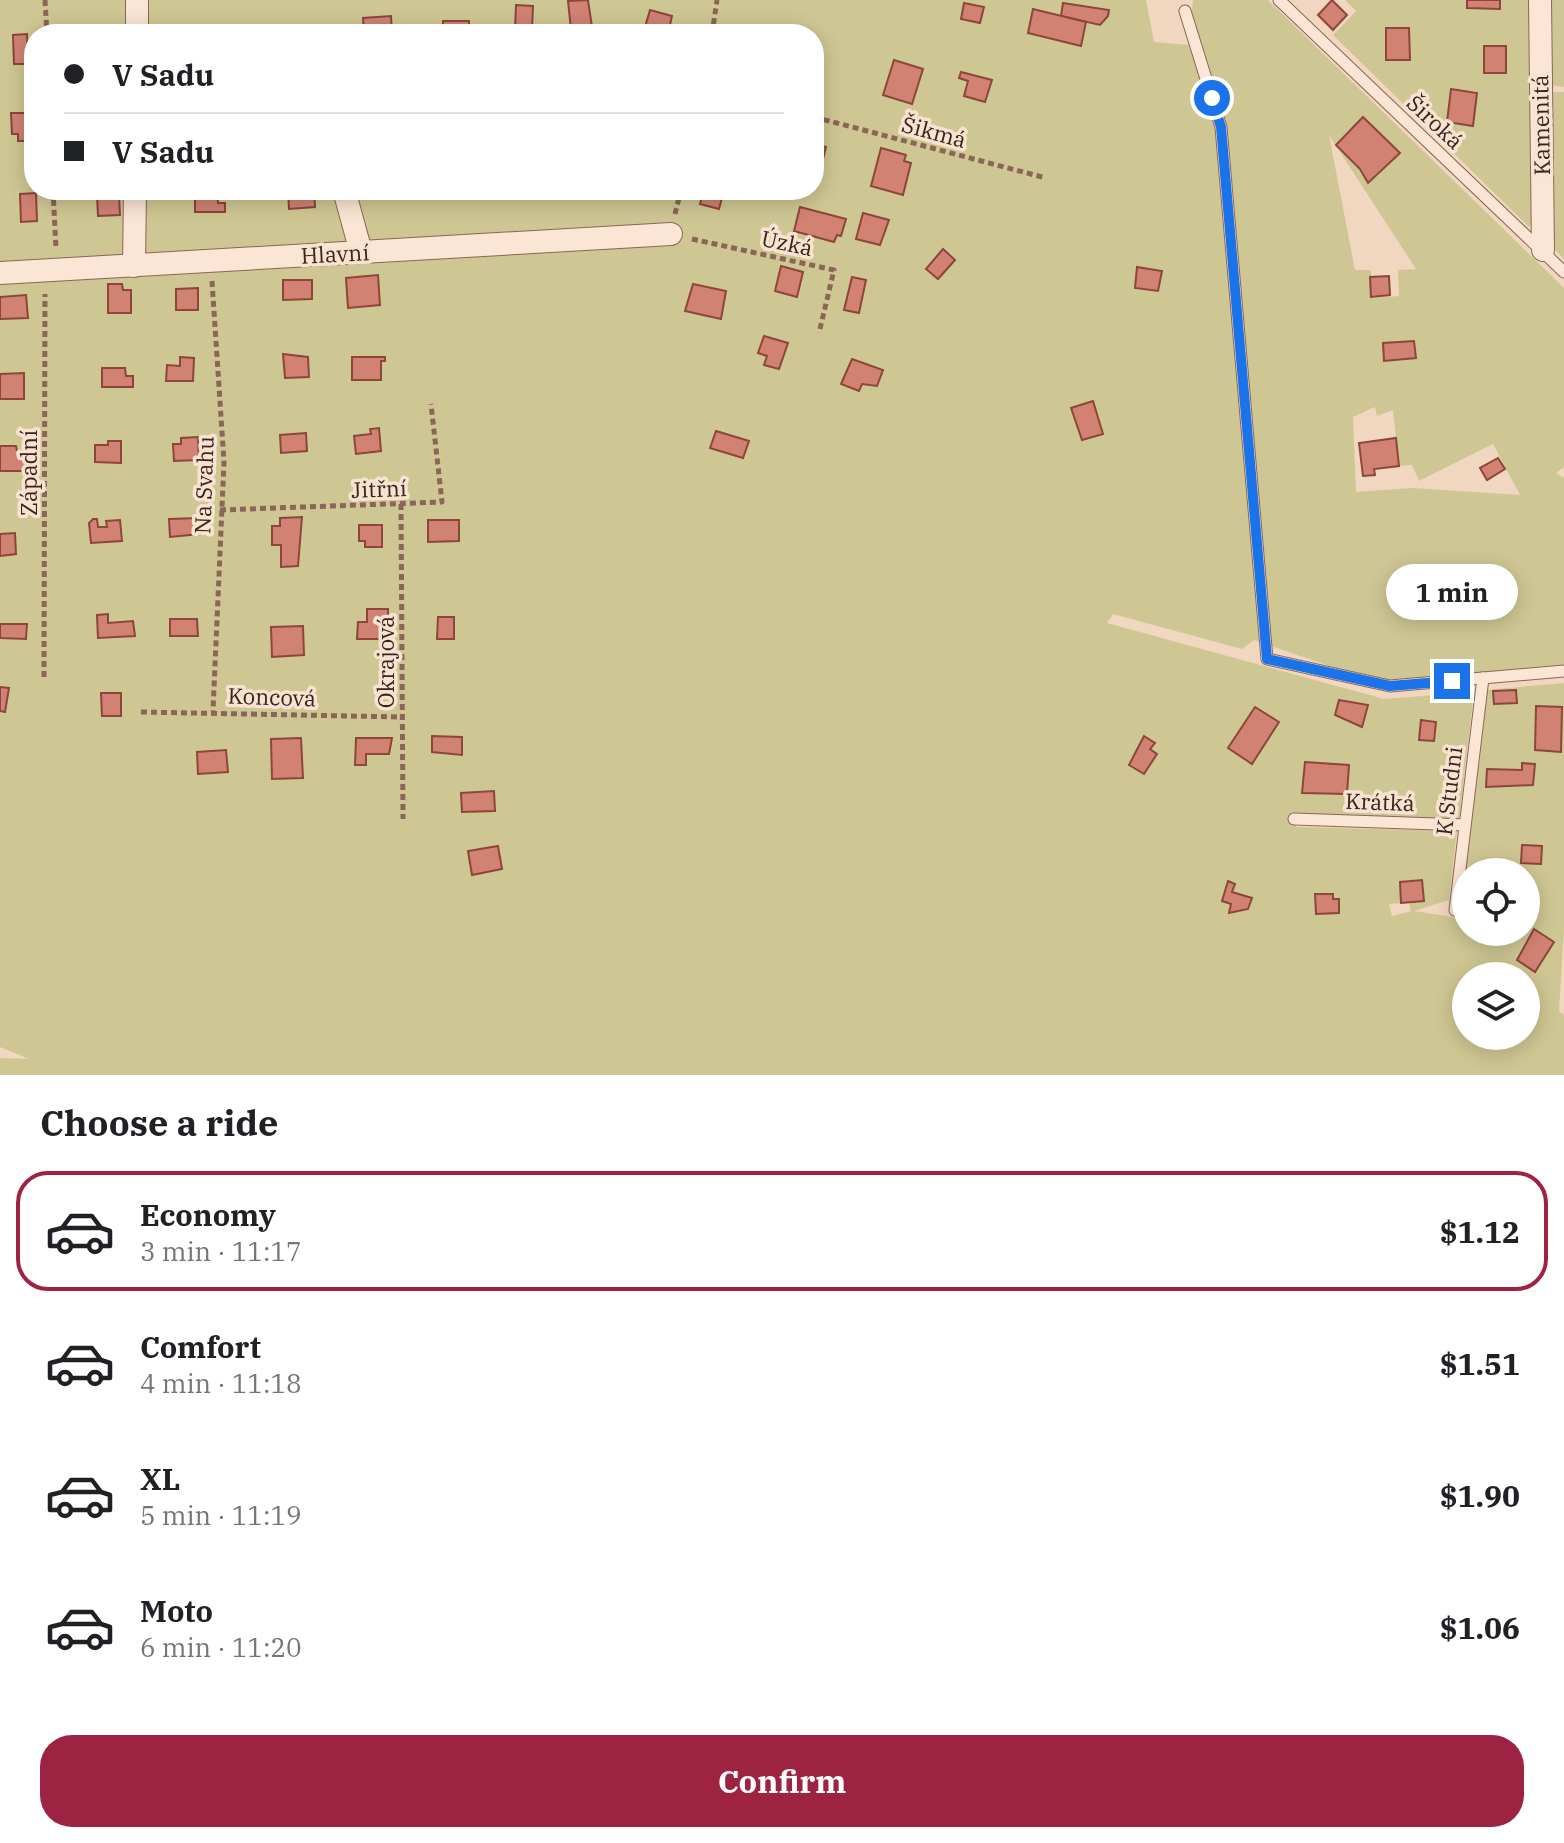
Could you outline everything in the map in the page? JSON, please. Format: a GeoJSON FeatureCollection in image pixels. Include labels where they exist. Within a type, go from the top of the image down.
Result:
{"type":"FeatureCollection","features":[{"type":"Feature","properties":{"kind":"street"},"geometry":{"type":"LineString","coordinates":[[137,0],[137,24]]}},
{"type":"Feature","properties":{"kind":"street","name":"Kamenitá"},"geometry":{"type":"LineString","coordinates":[[1540,0],[1543,250]]}},
{"type":"Feature","properties":{"kind":"street"},"geometry":{"type":"LineString","coordinates":[[134,266],[135,200]]}},
{"type":"Feature","properties":{"kind":"street"},"geometry":{"type":"LineString","coordinates":[[347,200],[361,252]]}},
{"type":"Feature","properties":{"kind":"street","name":"Hlavní"},"geometry":{"type":"LineString","coordinates":[[0,273],[671,234]]}},
{"type":"Feature","properties":{"kind":"lane","name":"Široká"},"geometry":{"type":"LineString","coordinates":[[1279,0],[1564,272]]}},
{"type":"Feature","properties":{"kind":"lane"},"geometry":{"type":"LineString","coordinates":[[1185,11],[1221,127],[1267,659],[1390,686],[1564,671]]}},
{"type":"Feature","properties":{"kind":"lane","name":"K Studni"},"geometry":{"type":"LineString","coordinates":[[1461,858],[1483,678]]}},
{"type":"Feature","properties":{"kind":"lane","name":"Krátká"},"geometry":{"type":"LineString","coordinates":[[1294,819],[1465,825]]}},
{"type":"Feature","properties":{"kind":"path"},"geometry":{"type":"LineString","coordinates":[[45,0],[46,24]]}},
{"type":"Feature","properties":{"kind":"path"},"geometry":{"type":"LineString","coordinates":[[713,24],[717,0]]}},
{"type":"Feature","properties":{"kind":"path","name":"Šikmá"},"geometry":{"type":"LineString","coordinates":[[824,120],[1046,178]]}},
{"type":"Feature","properties":{"kind":"path","name":"Západní"},"geometry":{"type":"LineString","coordinates":[[44,677],[53,200]]}},
{"type":"Feature","properties":{"kind":"path","name":"Úzká"},"geometry":{"type":"LineString","coordinates":[[671,234],[834,270],[819,333]]}},
{"type":"Feature","properties":{"kind":"path","name":"Na Svahu"},"geometry":{"type":"LineString","coordinates":[[211,260],[224,462],[213,711]]}},
{"type":"Feature","properties":{"kind":"path","name":"Jitřní"},"geometry":{"type":"LineString","coordinates":[[220,510],[442,502],[431,404]]}},
{"type":"Feature","properties":{"kind":"path","name":"Okrajová"},"geometry":{"type":"LineString","coordinates":[[401,504],[403,819]]}},
{"type":"Feature","properties":{"kind":"path","name":"Koncová"},"geometry":{"type":"LineString","coordinates":[[141,712],[402,717]]}},
{"type":"Feature","properties":{"kind":"shaded area"},"geometry":{"type":"Polygon","coordinates":[[[0,0],[1146,0],[1154,42],[1188,45],[1193,0],[1268,0],[1564,288],[1564,467],[1556,473],[1564,478],[1564,666],[1387,686],[1254,640],[1242,649],[1113,614],[1107,623],[1384,699],[1474,692],[1459,820],[1294,816],[1296,827],[1457,831],[1449,900],[1414,911],[1452,917],[1452,946],[1540,946],[1540,858],[1467,858],[1486,690],[1564,683],[1564,929],[1559,1011],[1564,1015],[1564,1075],[0,1075],[0,1058],[29,1059],[0,1047],[0,0]],[[1329,135],[1355,270],[1371,270],[1372,298],[1399,296],[1398,270],[1416,269],[1329,135]],[[1375,407],[1353,417],[1356,492],[1412,488],[1520,495],[1493,444],[1419,481],[1412,465],[1399,466],[1393,410],[1377,416],[1375,407]],[[1422,880],[1400,881],[1402,903],[1389,904],[1392,916],[1411,911],[1409,902],[1424,900],[1422,880]]]}},
{"type":"Feature","properties":{"kind":"shaded area"},"geometry":{"type":"Polygon","coordinates":[[[1345,0],[1536,0],[1539,218],[1529,227],[1333,35],[1356,11],[1345,0]]]}},
{"type":"Feature","properties":{"kind":"shaded area"},"geometry":{"type":"Polygon","coordinates":[[[1547,0],[1564,0],[1564,87],[1548,85],[1547,0]]]}},
{"type":"Feature","properties":{"kind":"shaded area"},"geometry":{"type":"Polygon","coordinates":[[[1548,92],[1564,92],[1564,259],[1550,245],[1548,92]]]}},
{"type":"Feature","properties":{"kind":"building"},"geometry":{"type":"Polygon","coordinates":[[[588,0],[592,24],[570,24],[568,1],[588,0]]]}},
{"type":"Feature","properties":{"kind":"building"},"geometry":{"type":"Polygon","coordinates":[[[1332,0],[1347,15],[1333,30],[1318,15],[1332,0]]]}},
{"type":"Feature","properties":{"kind":"building"},"geometry":{"type":"Polygon","coordinates":[[[1467,0],[1500,0],[1500,9],[1467,8],[1467,0]]]}},
{"type":"Feature","properties":{"kind":"building"},"geometry":{"type":"Polygon","coordinates":[[[964,3],[984,7],[980,23],[961,19],[964,3]]]}},
{"type":"Feature","properties":{"kind":"building"},"geometry":{"type":"Polygon","coordinates":[[[1063,3],[1109,10],[1108,16],[1100,25],[1061,16],[1063,3]]]}},
{"type":"Feature","properties":{"kind":"building"},"geometry":{"type":"Polygon","coordinates":[[[516,5],[533,6],[532,24],[515,24],[516,5]]]}},
{"type":"Feature","properties":{"kind":"building"},"geometry":{"type":"Polygon","coordinates":[[[1033,9],[1086,22],[1081,46],[1028,33],[1033,9]]]}},
{"type":"Feature","properties":{"kind":"building"},"geometry":{"type":"Polygon","coordinates":[[[650,10],[672,16],[670,24],[646,24],[650,10]]]}},
{"type":"Feature","properties":{"kind":"building"},"geometry":{"type":"Polygon","coordinates":[[[391,16],[391,24],[363,24],[363,18],[391,16]]]}},
{"type":"Feature","properties":{"kind":"building"},"geometry":{"type":"Polygon","coordinates":[[[443,21],[469,21],[469,24],[443,24],[443,21]]]}},
{"type":"Feature","properties":{"kind":"building"},"geometry":{"type":"Polygon","coordinates":[[[1386,28],[1409,28],[1410,60],[1386,60],[1386,28]]]}},
{"type":"Feature","properties":{"kind":"building"},"geometry":{"type":"Polygon","coordinates":[[[24,34],[24,64],[14,64],[13,35],[24,34]]]}},
{"type":"Feature","properties":{"kind":"building"},"geometry":{"type":"Polygon","coordinates":[[[1484,46],[1506,46],[1506,73],[1484,73],[1484,46]]]}},
{"type":"Feature","properties":{"kind":"building"},"geometry":{"type":"Polygon","coordinates":[[[894,60],[923,69],[912,104],[883,95],[894,60]]]}},
{"type":"Feature","properties":{"kind":"building"},"geometry":{"type":"Polygon","coordinates":[[[961,72],[992,80],[985,102],[964,96],[968,81],[959,78],[961,72]]]}},
{"type":"Feature","properties":{"kind":"building"},"geometry":{"type":"Polygon","coordinates":[[[1451,89],[1477,93],[1473,126],[1447,122],[1451,89]]]}},
{"type":"Feature","properties":{"kind":"building"},"geometry":{"type":"Polygon","coordinates":[[[11,113],[24,113],[24,141],[18,141],[18,134],[12,134],[11,113]]]}},
{"type":"Feature","properties":{"kind":"building"},"geometry":{"type":"Polygon","coordinates":[[[1363,117],[1400,153],[1368,183],[1360,169],[1336,145],[1363,117]]]}},
{"type":"Feature","properties":{"kind":"building"},"geometry":{"type":"Polygon","coordinates":[[[881,148],[906,155],[904,161],[911,163],[903,195],[871,186],[881,148]]]}},
{"type":"Feature","properties":{"kind":"building"},"geometry":{"type":"Polygon","coordinates":[[[20,194],[24,194],[24,200],[36,200],[37,221],[21,222],[20,194]]]}},
{"type":"Feature","properties":{"kind":"building"},"geometry":{"type":"Polygon","coordinates":[[[97,200],[119,200],[120,215],[98,216],[97,200]]]}},
{"type":"Feature","properties":{"kind":"building"},"geometry":{"type":"Polygon","coordinates":[[[195,200],[225,203],[225,212],[195,212],[195,200]]]}},
{"type":"Feature","properties":{"kind":"building"},"geometry":{"type":"Polygon","coordinates":[[[289,200],[315,200],[315,207],[289,209],[289,200]]]}},
{"type":"Feature","properties":{"kind":"building"},"geometry":{"type":"Polygon","coordinates":[[[701,200],[721,200],[719,209],[700,204],[701,200]]]}},
{"type":"Feature","properties":{"kind":"building"},"geometry":{"type":"Polygon","coordinates":[[[800,207],[846,219],[841,236],[837,235],[834,242],[794,231],[800,207]]]}},
{"type":"Feature","properties":{"kind":"building"},"geometry":{"type":"Polygon","coordinates":[[[863,213],[889,220],[880,245],[856,239],[863,213]]]}},
{"type":"Feature","properties":{"kind":"building"},"geometry":{"type":"Polygon","coordinates":[[[943,249],[955,260],[938,279],[926,269],[943,249]]]}},
{"type":"Feature","properties":{"kind":"building"},"geometry":{"type":"Polygon","coordinates":[[[781,266],[803,272],[797,297],[775,291],[781,266]]]}},
{"type":"Feature","properties":{"kind":"building"},"geometry":{"type":"Polygon","coordinates":[[[1137,267],[1162,271],[1158,291],[1135,288],[1137,267]]]}},
{"type":"Feature","properties":{"kind":"building"},"geometry":{"type":"Polygon","coordinates":[[[378,275],[380,305],[348,308],[346,278],[378,275]]]}},
{"type":"Feature","properties":{"kind":"building"},"geometry":{"type":"Polygon","coordinates":[[[1389,276],[1390,295],[1371,297],[1370,277],[1389,276]]]}},
{"type":"Feature","properties":{"kind":"building"},"geometry":{"type":"Polygon","coordinates":[[[852,277],[866,280],[859,313],[844,310],[852,277]]]}},
{"type":"Feature","properties":{"kind":"building"},"geometry":{"type":"Polygon","coordinates":[[[283,280],[312,280],[312,299],[283,300],[283,280]]]}},
{"type":"Feature","properties":{"kind":"building"},"geometry":{"type":"Polygon","coordinates":[[[108,284],[122,284],[123,290],[131,290],[131,313],[108,313],[108,284]]]}},
{"type":"Feature","properties":{"kind":"building"},"geometry":{"type":"Polygon","coordinates":[[[693,284],[726,291],[721,319],[685,311],[693,284]]]}},
{"type":"Feature","properties":{"kind":"building"},"geometry":{"type":"Polygon","coordinates":[[[198,288],[198,310],[176,310],[176,289],[198,288]]]}},
{"type":"Feature","properties":{"kind":"building"},"geometry":{"type":"Polygon","coordinates":[[[26,295],[28,318],[0,319],[0,297],[26,295]]]}},
{"type":"Feature","properties":{"kind":"building"},"geometry":{"type":"Polygon","coordinates":[[[764,336],[788,343],[779,369],[764,365],[767,356],[758,353],[764,336]]]}},
{"type":"Feature","properties":{"kind":"building"},"geometry":{"type":"Polygon","coordinates":[[[1414,341],[1416,358],[1384,361],[1383,343],[1414,341]]]}},
{"type":"Feature","properties":{"kind":"building"},"geometry":{"type":"Polygon","coordinates":[[[283,354],[308,357],[309,377],[285,378],[283,354]]]}},
{"type":"Feature","properties":{"kind":"building"},"geometry":{"type":"Polygon","coordinates":[[[180,357],[194,358],[193,381],[166,381],[167,365],[180,366],[180,357]]]}},
{"type":"Feature","properties":{"kind":"building"},"geometry":{"type":"Polygon","coordinates":[[[352,357],[385,357],[385,361],[381,361],[381,380],[352,380],[352,357]]]}},
{"type":"Feature","properties":{"kind":"building"},"geometry":{"type":"Polygon","coordinates":[[[852,359],[883,370],[877,386],[862,384],[859,391],[841,384],[852,359]]]}},
{"type":"Feature","properties":{"kind":"building"},"geometry":{"type":"Polygon","coordinates":[[[102,368],[125,368],[126,376],[133,376],[133,387],[102,387],[102,368]]]}},
{"type":"Feature","properties":{"kind":"building"},"geometry":{"type":"Polygon","coordinates":[[[24,373],[24,399],[0,399],[0,374],[24,373]]]}},
{"type":"Feature","properties":{"kind":"building"},"geometry":{"type":"Polygon","coordinates":[[[1093,401],[1103,434],[1082,440],[1071,408],[1093,401]]]}},
{"type":"Feature","properties":{"kind":"building"},"geometry":{"type":"Polygon","coordinates":[[[379,428],[381,451],[356,454],[354,436],[371,434],[370,429],[379,428]]]}},
{"type":"Feature","properties":{"kind":"building"},"geometry":{"type":"Polygon","coordinates":[[[716,431],[749,441],[743,458],[710,448],[716,431]]]}},
{"type":"Feature","properties":{"kind":"building"},"geometry":{"type":"Polygon","coordinates":[[[306,433],[307,451],[281,453],[280,435],[306,433]]]}},
{"type":"Feature","properties":{"kind":"building"},"geometry":{"type":"Polygon","coordinates":[[[198,437],[199,460],[174,461],[173,444],[181,444],[181,438],[198,437]]]}},
{"type":"Feature","properties":{"kind":"building"},"geometry":{"type":"Polygon","coordinates":[[[1396,438],[1399,466],[1374,469],[1375,475],[1363,476],[1359,443],[1396,438]]]}},
{"type":"Feature","properties":{"kind":"building"},"geometry":{"type":"Polygon","coordinates":[[[108,441],[121,441],[121,463],[95,462],[95,445],[108,445],[108,441]]]}},
{"type":"Feature","properties":{"kind":"building"},"geometry":{"type":"Polygon","coordinates":[[[0,446],[16,446],[17,451],[25,451],[25,471],[0,471],[0,446]]]}},
{"type":"Feature","properties":{"kind":"building"},"geometry":{"type":"Polygon","coordinates":[[[1498,458],[1505,469],[1487,480],[1480,468],[1498,458]]]}},
{"type":"Feature","properties":{"kind":"building"},"geometry":{"type":"Polygon","coordinates":[[[302,517],[298,566],[281,567],[281,545],[272,545],[272,526],[280,526],[280,518],[302,517]]]}},
{"type":"Feature","properties":{"kind":"building"},"geometry":{"type":"Polygon","coordinates":[[[199,518],[200,534],[170,537],[169,519],[199,518]]]}},
{"type":"Feature","properties":{"kind":"building"},"geometry":{"type":"Polygon","coordinates":[[[97,519],[98,527],[107,527],[106,521],[120,520],[122,541],[91,543],[89,523],[97,519]]]}},
{"type":"Feature","properties":{"kind":"building"},"geometry":{"type":"Polygon","coordinates":[[[428,520],[459,520],[459,541],[428,542],[428,520]]]}},
{"type":"Feature","properties":{"kind":"building"},"geometry":{"type":"Polygon","coordinates":[[[359,525],[382,525],[382,547],[365,547],[365,541],[359,541],[359,525]]]}},
{"type":"Feature","properties":{"kind":"building"},"geometry":{"type":"Polygon","coordinates":[[[15,533],[16,554],[0,556],[0,534],[15,533]]]}},
{"type":"Feature","properties":{"kind":"building"},"geometry":{"type":"Polygon","coordinates":[[[367,609],[388,609],[388,639],[357,639],[358,622],[367,622],[367,609]]]}},
{"type":"Feature","properties":{"kind":"building"},"geometry":{"type":"Polygon","coordinates":[[[108,614],[108,623],[133,621],[135,636],[98,638],[97,615],[108,614]]]}},
{"type":"Feature","properties":{"kind":"building"},"geometry":{"type":"Polygon","coordinates":[[[438,617],[454,617],[454,639],[437,639],[438,617]]]}},
{"type":"Feature","properties":{"kind":"building"},"geometry":{"type":"Polygon","coordinates":[[[170,619],[197,619],[198,636],[170,636],[170,619]]]}},
{"type":"Feature","properties":{"kind":"building"},"geometry":{"type":"Polygon","coordinates":[[[0,624],[27,624],[26,639],[0,638],[0,624]]]}},
{"type":"Feature","properties":{"kind":"building"},"geometry":{"type":"Polygon","coordinates":[[[303,626],[304,655],[272,657],[271,627],[303,626]]]}},
{"type":"Feature","properties":{"kind":"building"},"geometry":{"type":"Polygon","coordinates":[[[0,687],[9,688],[5,712],[0,711],[0,687]]]}},
{"type":"Feature","properties":{"kind":"building"},"geometry":{"type":"Polygon","coordinates":[[[1516,690],[1517,703],[1494,704],[1493,691],[1516,690]]]}},
{"type":"Feature","properties":{"kind":"building"},"geometry":{"type":"Polygon","coordinates":[[[101,693],[121,693],[121,716],[102,716],[101,693]]]}},
{"type":"Feature","properties":{"kind":"building"},"geometry":{"type":"Polygon","coordinates":[[[1339,700],[1368,705],[1362,727],[1335,715],[1339,700]]]}},
{"type":"Feature","properties":{"kind":"building"},"geometry":{"type":"Polygon","coordinates":[[[1536,706],[1562,707],[1561,752],[1535,750],[1536,706]]]}},
{"type":"Feature","properties":{"kind":"building"},"geometry":{"type":"Polygon","coordinates":[[[1255,707],[1279,722],[1252,764],[1228,748],[1255,707]]]}},
{"type":"Feature","properties":{"kind":"building"},"geometry":{"type":"Polygon","coordinates":[[[1421,720],[1436,722],[1434,741],[1419,740],[1421,720]]]}},
{"type":"Feature","properties":{"kind":"building"},"geometry":{"type":"Polygon","coordinates":[[[432,736],[462,737],[462,755],[432,752],[432,736]]]}},
{"type":"Feature","properties":{"kind":"building"},"geometry":{"type":"Polygon","coordinates":[[[1144,736],[1155,743],[1150,749],[1157,754],[1144,774],[1129,765],[1144,736]]]}},
{"type":"Feature","properties":{"kind":"building"},"geometry":{"type":"Polygon","coordinates":[[[301,738],[303,778],[272,779],[271,739],[301,738]]]}},
{"type":"Feature","properties":{"kind":"building"},"geometry":{"type":"Polygon","coordinates":[[[356,738],[392,738],[389,754],[366,754],[366,765],[355,765],[356,738]]]}},
{"type":"Feature","properties":{"kind":"building"},"geometry":{"type":"Polygon","coordinates":[[[226,750],[228,772],[198,774],[197,752],[226,750]]]}},
{"type":"Feature","properties":{"kind":"building"},"geometry":{"type":"Polygon","coordinates":[[[1305,762],[1349,765],[1347,794],[1302,793],[1305,762]]]}},
{"type":"Feature","properties":{"kind":"building"},"geometry":{"type":"Polygon","coordinates":[[[1522,763],[1535,764],[1533,785],[1486,787],[1487,769],[1522,770],[1522,763]]]}},
{"type":"Feature","properties":{"kind":"building"},"geometry":{"type":"Polygon","coordinates":[[[494,791],[495,811],[462,812],[461,793],[494,791]]]}},
{"type":"Feature","properties":{"kind":"building"},"geometry":{"type":"Polygon","coordinates":[[[1522,845],[1542,846],[1541,864],[1540,858],[1521,858],[1522,845]]]}},
{"type":"Feature","properties":{"kind":"building"},"geometry":{"type":"Polygon","coordinates":[[[498,846],[502,869],[472,875],[468,851],[498,846]]]}},
{"type":"Feature","properties":{"kind":"building"},"geometry":{"type":"Polygon","coordinates":[[[1422,880],[1424,901],[1401,903],[1400,882],[1422,880]]]}},
{"type":"Feature","properties":{"kind":"building"},"geometry":{"type":"Polygon","coordinates":[[[1228,881],[1235,884],[1232,892],[1252,898],[1248,909],[1229,913],[1231,904],[1222,901],[1228,881]]]}},
{"type":"Feature","properties":{"kind":"building"},"geometry":{"type":"Polygon","coordinates":[[[1315,894],[1333,894],[1333,899],[1339,899],[1339,913],[1316,914],[1315,894]]]}},
{"type":"Feature","properties":{"kind":"building"},"geometry":{"type":"Polygon","coordinates":[[[1540,933],[1554,942],[1540,964],[1517,960],[1525,946],[1540,946],[1540,933]]]}},
{"type":"Feature","properties":{"kind":"route"},"geometry":{"type":"LineString","coordinates":[[1212,98],[1221,127],[1267,659],[1390,686],[1452,681]]}}]}
